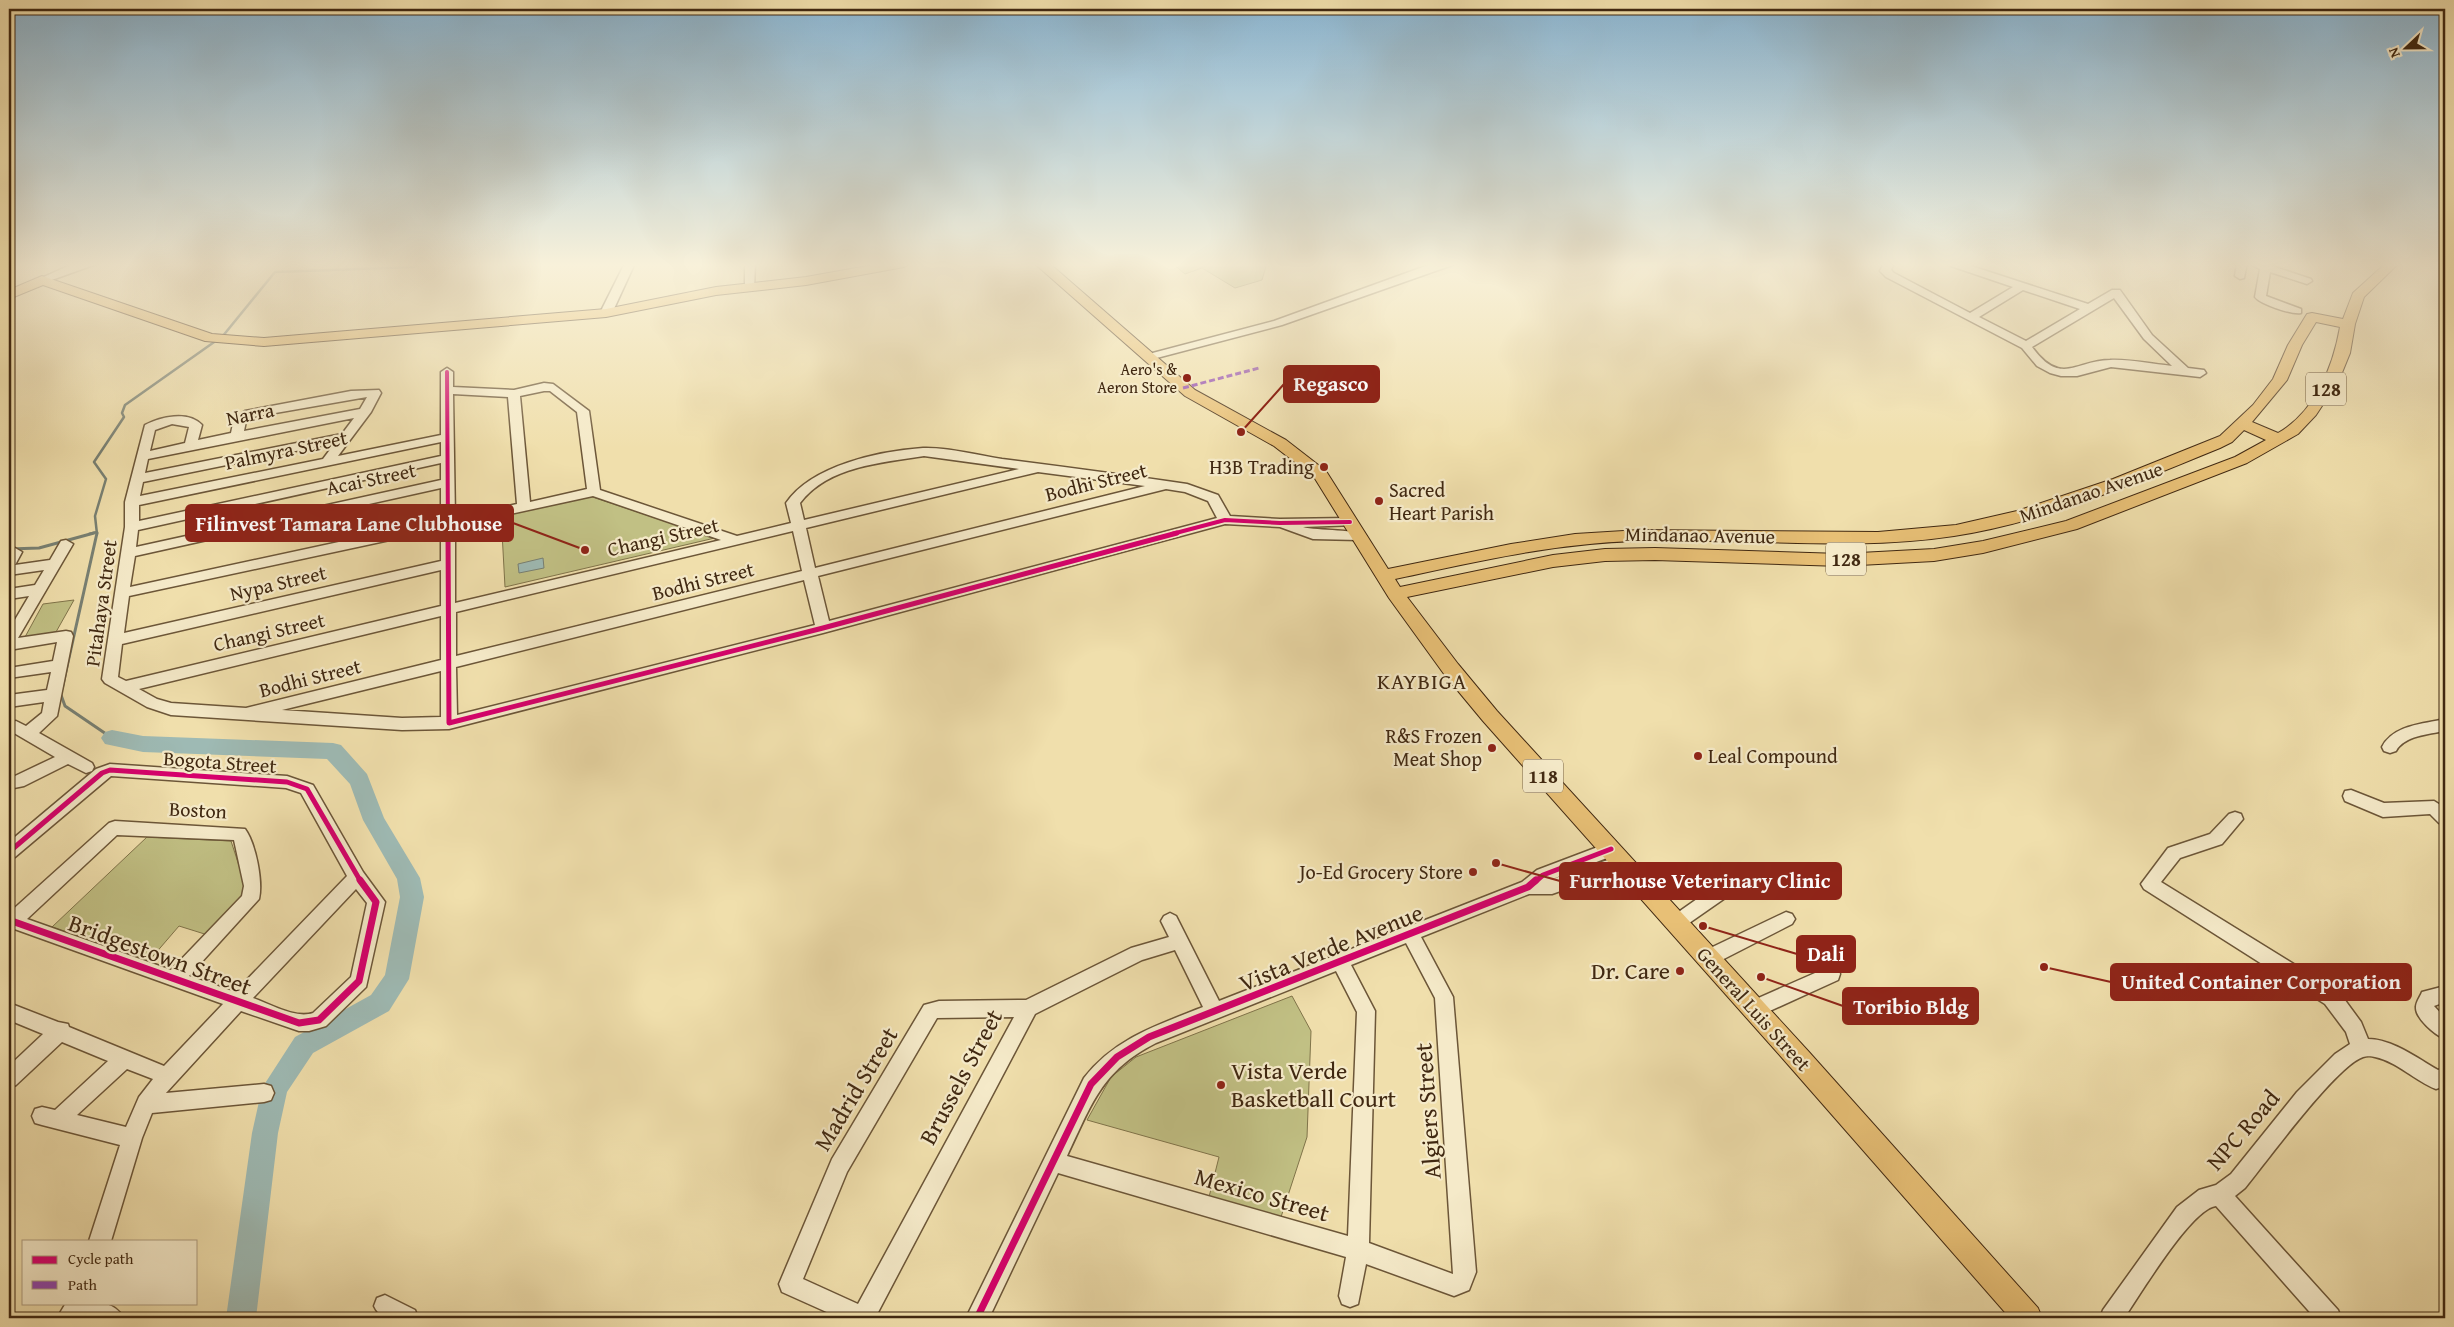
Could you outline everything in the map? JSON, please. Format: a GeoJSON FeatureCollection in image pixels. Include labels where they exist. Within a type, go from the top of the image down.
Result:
{"type":"FeatureCollection","features":[{"type":"Feature","properties":{"kind":"main road"},"geometry":{"type":"LineString","coordinates":[[174,325],[218,340],[264,342],[465,325]]}},
{"type":"Feature","properties":{"kind":"main road","name":"General Luis Street"},"geometry":{"type":"LineString","coordinates":[[1112,325],[1201,401],[1280,443],[1309,464],[1328,485],[1354,529],[1393,574],[1451,669],[1490,716],[1754,1009],[2028,1318]]}},
{"type":"Feature","properties":{"kind":"main road","name":"Mindanao Avenue"},"geometry":{"type":"LineString","coordinates":[[1393,574],[1542,542],[1594,537],[1641,535],[1881,537],[1954,530],[2000,521],[2051,506],[2226,439],[2258,408],[2280,380],[2295,345],[2307,325]]}},
{"type":"Feature","properties":{"kind":"main road","name":"Mindanao Avenue"},"geometry":{"type":"LineString","coordinates":[[1404,592],[1553,561],[1605,555],[1655,554],[1850,559],[1934,555],[1983,547],[2071,525],[2242,460],[2293,431],[2311,412],[2332,380],[2342,353],[2348,325]]}},
{"type":"Feature","properties":{"kind":"main road"},"geometry":{"type":"LineString","coordinates":[[2242,423],[2280,440]]}},
{"type":"Feature","properties":{"kind":"main road"},"geometry":{"type":"LineString","coordinates":[[1759,537],[1766,557]]}},
{"type":"Feature","properties":{"kind":"street"},"geometry":{"type":"LineString","coordinates":[[1149,357],[1271,325]]}},
{"type":"Feature","properties":{"kind":"street"},"geometry":{"type":"LineString","coordinates":[[1986,325],[2026,346],[2037,362],[2044,367],[2068,373],[2102,363],[2200,373]]}},
{"type":"Feature","properties":{"kind":"street"},"geometry":{"type":"LineString","coordinates":[[2026,346],[2061,325]]}},
{"type":"Feature","properties":{"kind":"street"},"geometry":{"type":"LineString","coordinates":[[2139,325],[2148,337],[2184,370]]}},
{"type":"Feature","properties":{"kind":"street"},"geometry":{"type":"LineString","coordinates":[[447,372],[449,723]]}},
{"type":"Feature","properties":{"kind":"street"},"geometry":{"type":"LineString","coordinates":[[447,390],[514,394],[544,387],[553,388],[583,411],[594,492]]}},
{"type":"Feature","properties":{"kind":"street"},"geometry":{"type":"LineString","coordinates":[[236,436],[240,419],[249,414],[350,395],[372,392],[376,394],[365,412],[344,437],[327,462]]}},
{"type":"Feature","properties":{"kind":"street"},"geometry":{"type":"LineString","coordinates":[[514,394],[524,506]]}},
{"type":"Feature","properties":{"kind":"street","name":"Narra"},"geometry":{"type":"LineString","coordinates":[[142,456],[365,412]]}},
{"type":"Feature","properties":{"kind":"street","name":"Pitahaya Street"},"geometry":{"type":"LineString","coordinates":[[191,445],[196,425],[190,422],[168,419],[149,428],[132,502],[132,527],[110,679],[152,703],[171,709],[402,724],[449,723],[823,628],[1225,520],[1280,523],[1306,534],[1354,529]]}},
{"type":"Feature","properties":{"kind":"street"},"geometry":{"type":"LineString","coordinates":[[137,479],[344,437]]}},
{"type":"Feature","properties":{"kind":"street","name":"Palmyra Street"},"geometry":{"type":"LineString","coordinates":[[132,502],[448,437]]}},
{"type":"Feature","properties":{"kind":"street"},"geometry":{"type":"LineString","coordinates":[[823,628],[793,503],[797,496],[825,476],[841,469],[924,452],[1166,485],[1206,494],[1218,504],[1225,520]]}},
{"type":"Feature","properties":{"kind":"street"},"geometry":{"type":"LineString","coordinates":[[132,527],[448,458]]}},
{"type":"Feature","properties":{"kind":"street","name":"Changi Street"},"geometry":{"type":"LineString","coordinates":[[123,687],[1038,468]]}},
{"type":"Feature","properties":{"kind":"street","name":"Acai Street"},"geometry":{"type":"LineString","coordinates":[[127,553],[448,482]]}},
{"type":"Feature","properties":{"kind":"street","name":"Bodhi Street"},"geometry":{"type":"LineString","coordinates":[[249,714],[1166,485]]}},
{"type":"Feature","properties":{"kind":"street"},"geometry":{"type":"LineString","coordinates":[[123,593],[594,492],[736,540]]}},
{"type":"Feature","properties":{"kind":"street"},"geometry":{"type":"LineString","coordinates":[[28,733],[49,716],[66,636],[9,643],[16,618],[40,589],[66,544]]}},
{"type":"Feature","properties":{"kind":"street"},"geometry":{"type":"LineString","coordinates":[[9,570],[55,564]]}},
{"type":"Feature","properties":{"kind":"street","name":"Nypa Street"},"geometry":{"type":"LineString","coordinates":[[117,640],[449,564]]}},
{"type":"Feature","properties":{"kind":"street"},"geometry":{"type":"LineString","coordinates":[[9,594],[40,589]]}},
{"type":"Feature","properties":{"kind":"street"},"geometry":{"type":"LineString","coordinates":[[9,673],[59,666]]}},
{"type":"Feature","properties":{"kind":"street"},"geometry":{"type":"LineString","coordinates":[[9,702],[53,694]]}},
{"type":"Feature","properties":{"kind":"street"},"geometry":{"type":"LineString","coordinates":[[2390,747],[2390,743],[2406,734],[2445,725]]}},
{"type":"Feature","properties":{"kind":"street"},"geometry":{"type":"LineString","coordinates":[[9,729],[16,727],[67,758],[86,767]]}},
{"type":"Feature","properties":{"kind":"street"},"geometry":{"type":"LineString","coordinates":[[9,783],[18,782],[67,758]]}},
{"type":"Feature","properties":{"kind":"street","name":"Bogota Street"},"geometry":{"type":"LineString","coordinates":[[12,846],[102,773],[110,770],[287,782],[307,789],[357,877],[376,902],[359,981],[319,1020],[299,1023]]}},
{"type":"Feature","properties":{"kind":"street"},"geometry":{"type":"LineString","coordinates":[[2351,796],[2383,810],[2434,807],[2445,818]]}},
{"type":"Feature","properties":{"kind":"street"},"geometry":{"type":"LineString","coordinates":[[2235,819],[2216,839],[2174,853],[2150,884],[2332,998],[2354,1028],[2361,1048],[2385,1050],[2432,1079],[2443,1081]]}},
{"type":"Feature","properties":{"kind":"street","name":"Boston"},"geometry":{"type":"LineString","coordinates":[[10,920],[108,832],[115,828],[238,834],[242,838],[253,886],[250,899],[174,979]]}},
{"type":"Feature","properties":{"kind":"street","name":"Vista Verde Avenue"},"geometry":{"type":"LineString","coordinates":[[977,1318],[1091,1084],[1108,1063],[1129,1047],[1149,1037],[1411,935],[1528,887],[1552,887],[1616,855]]}},
{"type":"Feature","properties":{"kind":"street"},"geometry":{"type":"LineString","coordinates":[[1676,922],[1747,873],[1761,872],[1780,876]]}},
{"type":"Feature","properties":{"kind":"street"},"geometry":{"type":"LineString","coordinates":[[100,1240],[132,1138],[146,1104],[168,1076],[357,877]]}},
{"type":"Feature","properties":{"kind":"street"},"geometry":{"type":"LineString","coordinates":[[1708,958],[1786,919]]}},
{"type":"Feature","properties":{"kind":"street","name":"Bridgestown Street"},"geometry":{"type":"LineString","coordinates":[[10,920],[299,1023]]}},
{"type":"Feature","properties":{"kind":"street"},"geometry":{"type":"LineString","coordinates":[[1170,921],[1215,1012]]}},
{"type":"Feature","properties":{"kind":"street","name":"Algiers Street"},"geometry":{"type":"LineString","coordinates":[[1411,935],[1444,997],[1465,1272],[1461,1282],[1454,1286]]}},
{"type":"Feature","properties":{"kind":"street","name":"Brussels Street"},"geometry":{"type":"LineString","coordinates":[[864,1318],[1028,1008],[1130,957],[1180,941]]}},
{"type":"Feature","properties":{"kind":"street"},"geometry":{"type":"LineString","coordinates":[[1340,963],[1366,1011],[1358,1250],[1350,1296]]}},
{"type":"Feature","properties":{"kind":"street"},"geometry":{"type":"LineString","coordinates":[[1754,1009],[1832,974]]}},
{"type":"Feature","properties":{"kind":"street"},"geometry":{"type":"LineString","coordinates":[[2445,994],[2429,998],[2424,1005],[2425,1010],[2445,1030]]}},
{"type":"Feature","properties":{"kind":"street","name":"Madrid Street"},"geometry":{"type":"LineString","coordinates":[[864,1318],[790,1284],[839,1166],[931,1012],[939,1009],[1028,1008]]}},
{"type":"Feature","properties":{"kind":"street"},"geometry":{"type":"LineString","coordinates":[[9,1011],[61,1030],[168,1076]]}},
{"type":"Feature","properties":{"kind":"street"},"geometry":{"type":"LineString","coordinates":[[9,1079],[61,1030]]}},
{"type":"Feature","properties":{"kind":"street","name":"NPC Road"},"geometry":{"type":"LineString","coordinates":[[2111,1318],[2184,1214],[2206,1197],[2220,1195],[2238,1181],[2304,1099],[2342,1060],[2361,1048]]}},
{"type":"Feature","properties":{"kind":"street"},"geometry":{"type":"LineString","coordinates":[[125,1058],[50,1118],[132,1138]]}},
{"type":"Feature","properties":{"kind":"street"},"geometry":{"type":"LineString","coordinates":[[146,1104],[264,1093]]}},
{"type":"Feature","properties":{"kind":"street","name":"Mexico Street"},"geometry":{"type":"LineString","coordinates":[[1054,1162],[1358,1250],[1454,1286]]}},
{"type":"Feature","properties":{"kind":"street"},"geometry":{"type":"LineString","coordinates":[[2220,1195],[2330,1318]]}},
{"type":"Feature","properties":{"kind":"street"},"geometry":{"type":"LineString","coordinates":[[68,1318],[79,1304]]}},
{"type":"Feature","properties":{"kind":"street"},"geometry":{"type":"LineString","coordinates":[[87,1304],[112,1318]]}},
{"type":"Feature","properties":{"kind":"street"},"geometry":{"type":"LineString","coordinates":[[385,1306],[406,1318]]}},
{"type":"Feature","properties":{"kind":"shaded area"},"geometry":{"type":"Polygon","coordinates":[[[587,495],[715,538],[505,587],[501,514],[587,495]]]}},
{"type":"Feature","properties":{"kind":"shaded area"},"geometry":{"type":"Polygon","coordinates":[[[74,600],[56,632],[25,637],[43,604],[74,600]]]}},
{"type":"Feature","properties":{"kind":"shaded area"},"geometry":{"type":"Polygon","coordinates":[[[147,837],[231,841],[248,893],[211,936],[179,926],[148,962],[52,927],[147,837]]]}},
{"type":"Feature","properties":{"kind":"shaded area"},"geometry":{"type":"Polygon","coordinates":[[[1292,996],[1311,1031],[1307,1137],[1281,1217],[1209,1197],[1219,1157],[1087,1120],[1111,1077],[1136,1057],[1292,996]]]}},
{"type":"Feature","properties":{"kind":"water"},"geometry":{"type":"Polygon","coordinates":[[[543,558],[544,568],[519,573],[518,564],[543,558]]]}},
{"type":"Feature","properties":{"kind":"waterway"},"geometry":{"type":"LineString","coordinates":[[222,337],[232,325]]}},
{"type":"Feature","properties":{"kind":"waterway"},"geometry":{"type":"LineString","coordinates":[[97,532],[95,516],[106,479],[94,462],[124,417],[122,413],[125,405],[217,340]]}},
{"type":"Feature","properties":{"kind":"waterway"},"geometry":{"type":"LineString","coordinates":[[89,534],[97,532]]}},
{"type":"Feature","properties":{"kind":"waterway"},"geometry":{"type":"LineString","coordinates":[[9,549],[39,548],[94,533]]}},
{"type":"Feature","properties":{"kind":"waterway"},"geometry":{"type":"LineString","coordinates":[[62,689],[97,533]]}},
{"type":"Feature","properties":{"kind":"waterway"},"geometry":{"type":"LineString","coordinates":[[61,695],[65,706],[112,738]]}},
{"type":"Feature","properties":{"kind":"waterway"},"geometry":{"type":"LineString","coordinates":[[112,738],[143,744],[333,751],[359,780],[374,820],[408,878],[412,897],[397,979],[380,1003],[304,1045],[275,1088],[265,1133],[241,1318]]}},
{"type":"Feature","properties":{"kind":"marked path"},"geometry":{"type":"LineString","coordinates":[[1183,388],[1259,368]]}},
{"type":"Feature","properties":{"kind":"cycle path"},"geometry":{"type":"LineString","coordinates":[[447,372],[449,723],[823,628],[1225,520],[1280,523],[1350,522]]}},
{"type":"Feature","properties":{"kind":"cycle path"},"geometry":{"type":"LineString","coordinates":[[9,852],[102,773],[110,770],[287,782],[307,789],[357,877],[376,902],[359,981],[319,1020],[309,1023],[299,1023],[9,920]]}},
{"type":"Feature","properties":{"kind":"cycle path"},"geometry":{"type":"LineString","coordinates":[[977,1318],[1091,1084],[1103,1069],[1124,1051],[1149,1037],[1528,887],[1543,875],[1611,849]]}},
{"type":"Feature","properties":{"kind":"place","name":"Aero's & Aeron Store"},"geometry":{"type":"Point","coordinates":[1187,378]}},
{"type":"Feature","properties":{"kind":"place","name":"Regasco"},"geometry":{"type":"Point","coordinates":[1241,432]}},
{"type":"Feature","properties":{"kind":"place","name":"H3B Trading"},"geometry":{"type":"Point","coordinates":[1324,467]}},
{"type":"Feature","properties":{"kind":"place","name":"Sacred Heart Parish"},"geometry":{"type":"Point","coordinates":[1379,501]}},
{"type":"Feature","properties":{"kind":"place","name":"Filinvest Tamara Lane Clubhouse"},"geometry":{"type":"Point","coordinates":[585,550]}},
{"type":"Feature","properties":{"kind":"place","name":"R&S Frozen Meat Shop"},"geometry":{"type":"Point","coordinates":[1492,748]}},
{"type":"Feature","properties":{"kind":"place","name":"Leal Compound"},"geometry":{"type":"Point","coordinates":[1698,756]}},
{"type":"Feature","properties":{"kind":"place","name":"Furrhouse Veterinary Clinic"},"geometry":{"type":"Point","coordinates":[1496,863]}},
{"type":"Feature","properties":{"kind":"place","name":"Jo-Ed Grocery Store"},"geometry":{"type":"Point","coordinates":[1473,872]}},
{"type":"Feature","properties":{"kind":"place","name":"Dali"},"geometry":{"type":"Point","coordinates":[1703,926]}},
{"type":"Feature","properties":{"kind":"place","name":"United Container Corporation"},"geometry":{"type":"Point","coordinates":[2044,967]}},
{"type":"Feature","properties":{"kind":"place","name":"Dr. Care"},"geometry":{"type":"Point","coordinates":[1680,971]}},
{"type":"Feature","properties":{"kind":"place","name":"Toribio Bldg"},"geometry":{"type":"Point","coordinates":[1761,977]}},
{"type":"Feature","properties":{"kind":"place","name":"Vista Verde Basketball Court"},"geometry":{"type":"Point","coordinates":[1221,1085]}},
{"type":"Feature","properties":{"kind":"district","name":"KAYBIGA"},"geometry":{"type":"Point","coordinates":[1422,681]}}]}
